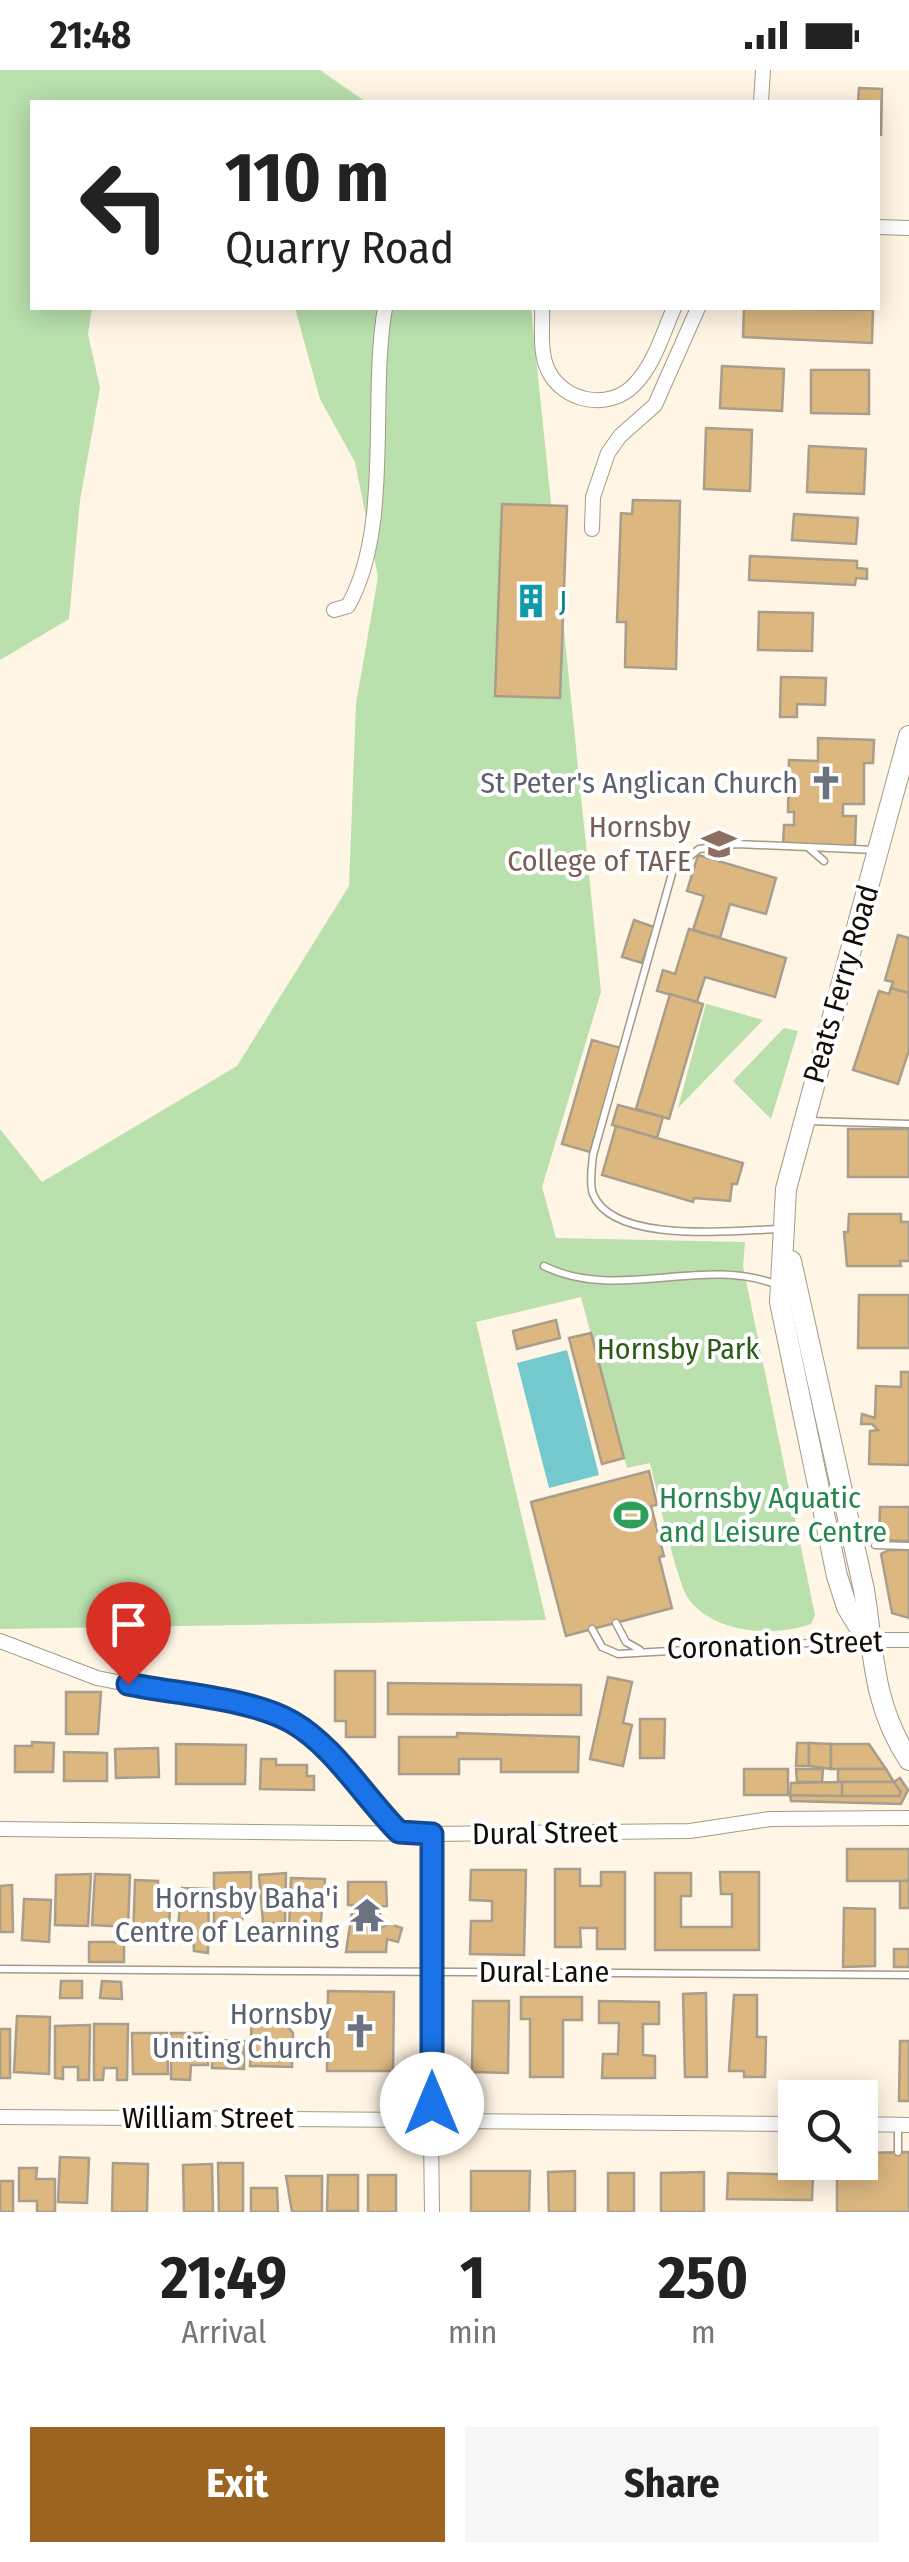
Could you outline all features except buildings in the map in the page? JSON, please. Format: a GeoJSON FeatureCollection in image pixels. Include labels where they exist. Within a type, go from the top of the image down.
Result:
{"type":"FeatureCollection","features":[{"type":"Feature","properties":{"kind":"main road","name":"Peats Ferry Road"},"geometry":{"type":"LineString","coordinates":[[867,1640],[847,1607],[835,1565],[781,1286],[787,1232],[787,1177],[907,761],[909,736]]}},
{"type":"Feature","properties":{"kind":"main road","name":"Peats Ferry Road"},"geometry":{"type":"LineString","coordinates":[[787,1232],[798,1302],[864,1590],[867,1640],[888,1720],[909,1760]]}},
{"type":"Feature","properties":{"kind":"street"},"geometry":{"type":"LineString","coordinates":[[761,100],[763,70]]}},
{"type":"Feature","properties":{"kind":"street"},"geometry":{"type":"LineString","coordinates":[[880,227],[909,228]]}},
{"type":"Feature","properties":{"kind":"street"},"geometry":{"type":"LineString","coordinates":[[334,610],[348,606],[362,581],[374,501],[377,361],[384,310]]}},
{"type":"Feature","properties":{"kind":"street"},"geometry":{"type":"LineString","coordinates":[[542,310],[543,352],[556,383],[586,400],[604,400],[634,385],[673,310]]}},
{"type":"Feature","properties":{"kind":"street"},"geometry":{"type":"LineString","coordinates":[[592,529],[593,497],[608,454],[620,436],[655,406],[697,310]]}},
{"type":"Feature","properties":{"kind":"street","name":"Coronation Street"},"geometry":{"type":"LineString","coordinates":[[867,1640],[909,1640]]}},
{"type":"Feature","properties":{"kind":"street"},"geometry":{"type":"LineString","coordinates":[[0,1641],[97,1678],[268,1712],[293,1722],[313,1738],[399,1832]]}},
{"type":"Feature","properties":{"kind":"street","name":"Dural Street"},"geometry":{"type":"LineString","coordinates":[[0,1829],[432,1834],[690,1831],[770,1819],[909,1818]]}},
{"type":"Feature","properties":{"kind":"street"},"geometry":{"type":"LineString","coordinates":[[432,1834],[432,2104]]}},
{"type":"Feature","properties":{"kind":"street"},"geometry":{"type":"LineString","coordinates":[[432,2104],[443,2109],[448,2120],[443,2132],[431,2136],[420,2132],[415,2120],[420,2109],[432,2104]]}},
{"type":"Feature","properties":{"kind":"street","name":"William Street"},"geometry":{"type":"LineString","coordinates":[[0,2117],[415,2120]]}},
{"type":"Feature","properties":{"kind":"street"},"geometry":{"type":"LineString","coordinates":[[448,2120],[778,2124]]}},
{"type":"Feature","properties":{"kind":"street"},"geometry":{"type":"LineString","coordinates":[[878,2124],[904,2125]]}},
{"type":"Feature","properties":{"kind":"street"},"geometry":{"type":"LineString","coordinates":[[431,2136],[432,2212]]}},
{"type":"Feature","properties":{"kind":"lane"},"geometry":{"type":"LineString","coordinates":[[787,1232],[647,1229],[611,1218],[592,1193],[593,1155],[673,870],[698,849],[737,844],[879,850]]}},
{"type":"Feature","properties":{"kind":"lane"},"geometry":{"type":"LineString","coordinates":[[809,848],[824,861]]}},
{"type":"Feature","properties":{"kind":"lane"},"geometry":{"type":"LineString","coordinates":[[802,1120],[909,1124]]}},
{"type":"Feature","properties":{"kind":"lane"},"geometry":{"type":"LineString","coordinates":[[544,1266],[585,1278],[744,1276],[781,1286]]}},
{"type":"Feature","properties":{"kind":"lane"},"geometry":{"type":"LineString","coordinates":[[874,1544],[909,1546]]}},
{"type":"Feature","properties":{"kind":"lane","name":"Coronation Street"},"geometry":{"type":"LineString","coordinates":[[616,1623],[626,1642],[641,1651]]}},
{"type":"Feature","properties":{"kind":"lane","name":"Coronation Street"},"geometry":{"type":"LineString","coordinates":[[592,1629],[608,1651],[758,1649],[867,1640]]}},
{"type":"Feature","properties":{"kind":"lane","name":"Dural Lane"},"geometry":{"type":"LineString","coordinates":[[0,1969],[909,1974]]}},
{"type":"Feature","properties":{"kind":"lane"},"geometry":{"type":"LineString","coordinates":[[898,2152],[904,2125]]}},
{"type":"Feature","properties":{"kind":"green space"},"geometry":{"type":"Polygon","coordinates":[[[0,70],[320,70],[363,100],[30,100],[30,310],[92,310],[88,334],[100,388],[80,500],[69,619],[0,660],[0,70]]]}},
{"type":"Feature","properties":{"kind":"green space","name":"Hornsby Park"},"geometry":{"type":"Polygon","coordinates":[[[296,310],[531,310],[601,992],[542,1187],[556,1238],[745,1242],[743,1266],[815,1615],[811,1624],[780,1630],[745,1629],[713,1619],[688,1598],[650,1463],[627,1468],[581,1297],[476,1322],[546,1620],[0,1629],[0,1129],[42,1182],[237,1066],[349,886],[356,704],[378,577],[355,462],[320,399],[296,310]]]}},
{"type":"Feature","properties":{"kind":"green space"},"geometry":{"type":"Polygon","coordinates":[[[706,1004],[763,1020],[678,1108],[706,1004]]]}},
{"type":"Feature","properties":{"kind":"green space"},"geometry":{"type":"Polygon","coordinates":[[[784,1028],[798,1031],[771,1119],[733,1081],[784,1028]]]}},
{"type":"Feature","properties":{"kind":"water"},"geometry":{"type":"Polygon","coordinates":[[[567,1350],[599,1475],[549,1488],[517,1363],[567,1350]]]}},
{"type":"Feature","properties":{"kind":"place","name":"J"},"geometry":{"type":"Point","coordinates":[531,601]}},
{"type":"Feature","properties":{"kind":"place","name":"St Peter's Anglican Church"},"geometry":{"type":"Point","coordinates":[826,783]}},
{"type":"Feature","properties":{"kind":"place","name":"Hornsby College of TAFE"},"geometry":{"type":"Point","coordinates":[719,844]}},
{"type":"Feature","properties":{"kind":"place","name":"Hornsby Aquatic and Leisure Centre"},"geometry":{"type":"Point","coordinates":[631,1515]}},
{"type":"Feature","properties":{"kind":"place","name":"Hornsby Baha'i Centre of Learning"},"geometry":{"type":"Point","coordinates":[367,1915]}},
{"type":"Feature","properties":{"kind":"place","name":"Hornsby Uniting Church"},"geometry":{"type":"Point","coordinates":[360,2031]}},
{"type":"Feature","properties":{"kind":"route"},"geometry":{"type":"LineString","coordinates":[[128,1684],[268,1712],[293,1722],[313,1738],[399,1832],[432,1834],[432,2104]]}}]}
